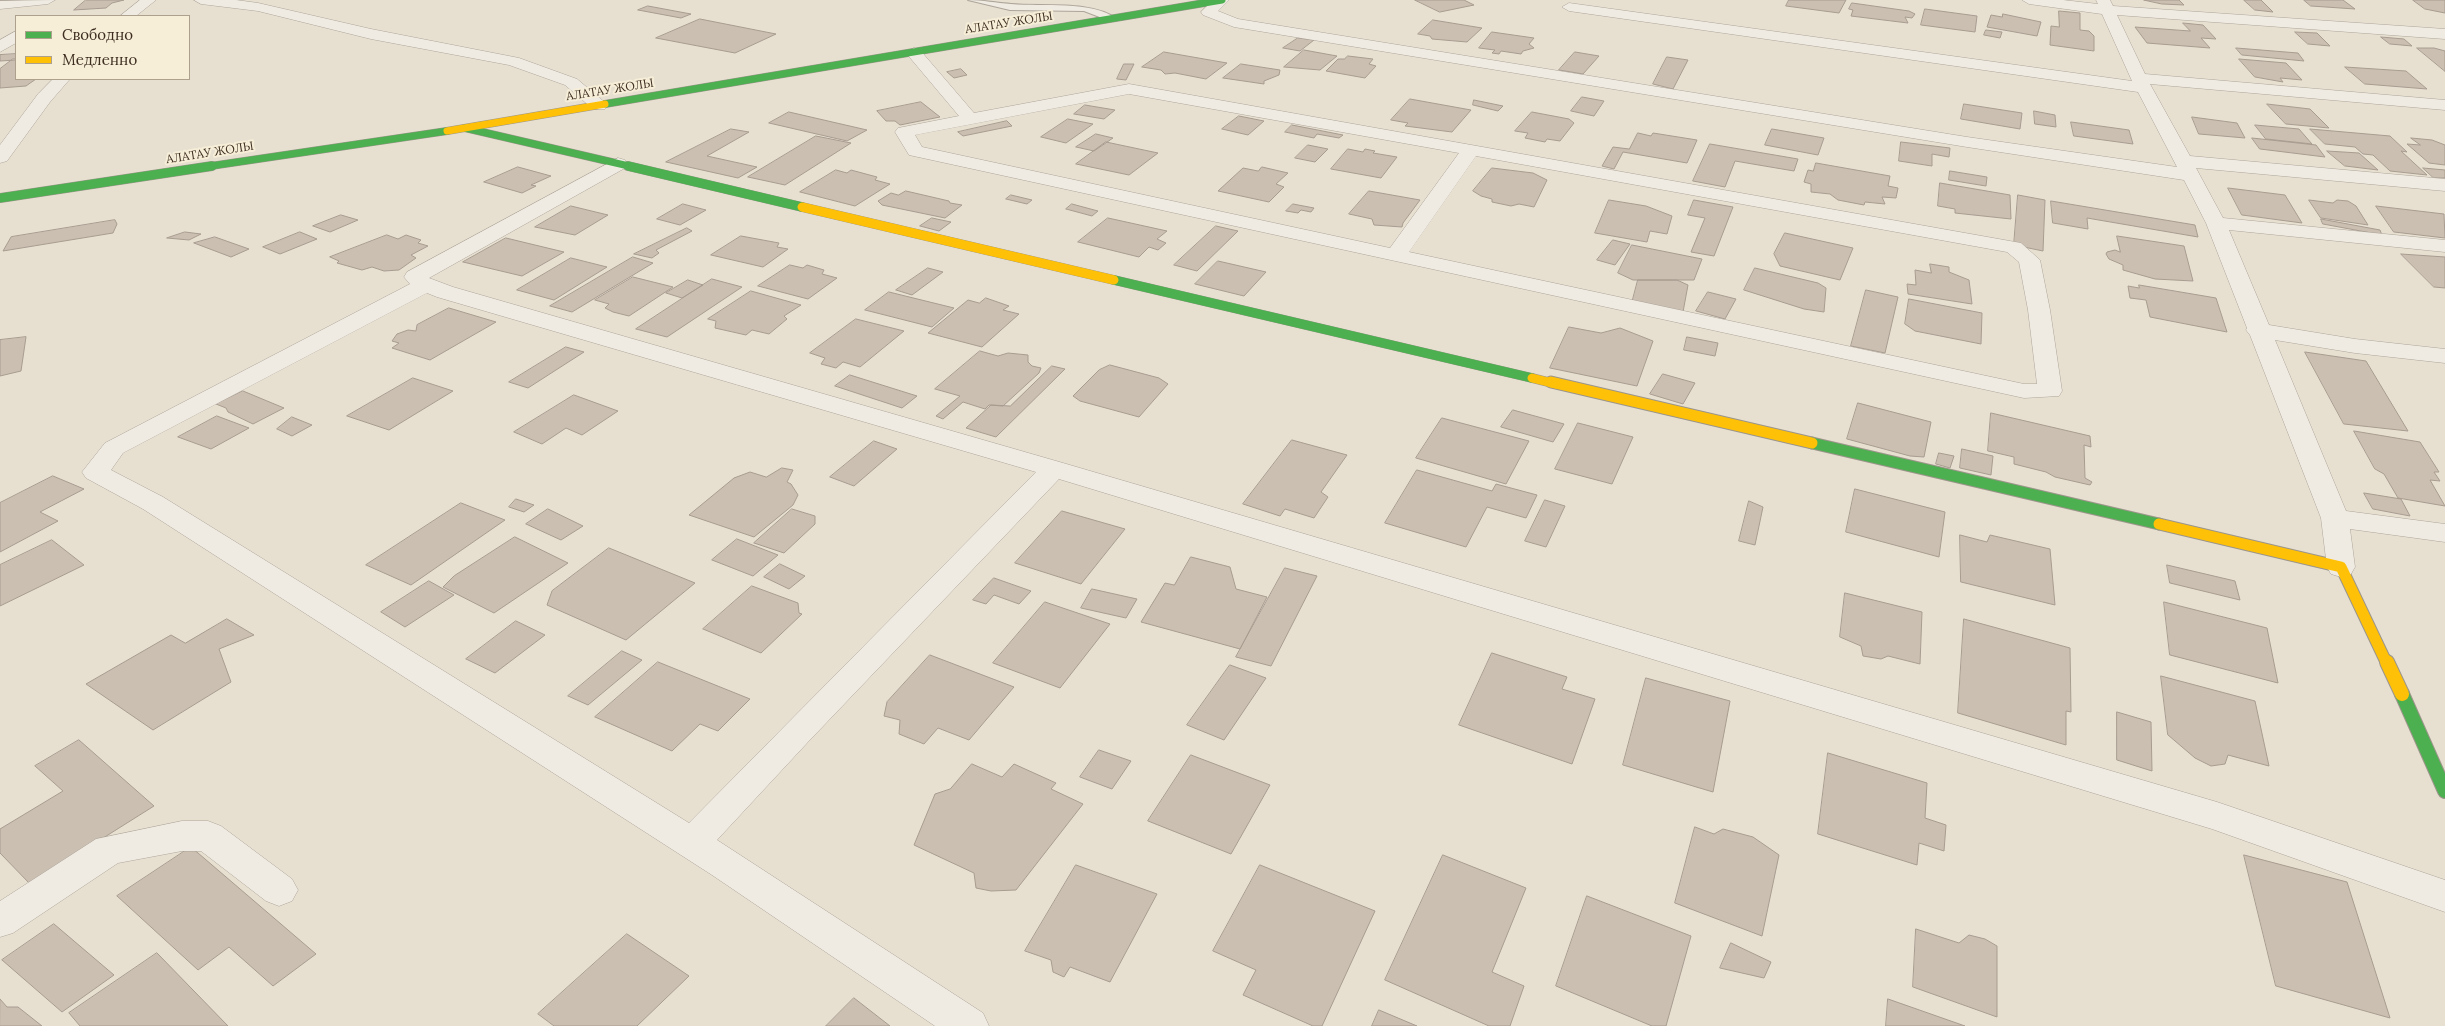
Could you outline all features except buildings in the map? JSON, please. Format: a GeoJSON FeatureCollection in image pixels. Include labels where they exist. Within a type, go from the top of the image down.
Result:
{"type":"FeatureCollection","features":[{"type":"Feature","properties":{"kind":"street"},"geometry":{"type":"LineString","coordinates":[[128,15],[149,0]]}},
{"type":"Feature","properties":{"kind":"street"},"geometry":{"type":"LineString","coordinates":[[201,0],[258,7],[371,34],[513,61],[571,82],[599,105]]}},
{"type":"Feature","properties":{"kind":"street"},"geometry":{"type":"LineString","coordinates":[[1222,0],[1208,12],[1234,23],[1957,141],[2186,168],[2445,185]]}},
{"type":"Feature","properties":{"kind":"street","name":"АЛАТАУ ЖОЛЫ"},"geometry":{"type":"LineString","coordinates":[[0,198],[465,128],[1114,20],[1222,0]]}},
{"type":"Feature","properties":{"kind":"street"},"geometry":{"type":"LineString","coordinates":[[2029,0],[2445,34]]}},
{"type":"Feature","properties":{"kind":"street"},"geometry":{"type":"LineString","coordinates":[[0,5],[54,3]]}},
{"type":"Feature","properties":{"kind":"street"},"geometry":{"type":"LineString","coordinates":[[48,15],[54,3]]}},
{"type":"Feature","properties":{"kind":"street"},"geometry":{"type":"LineString","coordinates":[[2105,5],[2142,83],[2216,223],[2257,330],[2335,518],[2341,567],[2404,697],[2445,791]]}},
{"type":"Feature","properties":{"kind":"street"},"geometry":{"type":"LineString","coordinates":[[1569,7],[2142,83],[2445,105]]}},
{"type":"Feature","properties":{"kind":"street"},"geometry":{"type":"LineString","coordinates":[[0,46],[15,37]]}},
{"type":"Feature","properties":{"kind":"street"},"geometry":{"type":"LineString","coordinates":[[914,53],[970,118]]}},
{"type":"Feature","properties":{"kind":"street"},"geometry":{"type":"LineString","coordinates":[[0,157],[44,98],[61,80]]}},
{"type":"Feature","properties":{"kind":"street"},"geometry":{"type":"LineString","coordinates":[[1129,89],[1471,150],[2014,247],[2029,260],[2040,310],[2050,391],[2024,391],[915,151],[904,132],[1129,89]]}},
{"type":"Feature","properties":{"kind":"street"},"geometry":{"type":"LineString","coordinates":[[465,128],[2341,567]]}},
{"type":"Feature","properties":{"kind":"street"},"geometry":{"type":"LineString","coordinates":[[1395,256],[1471,150]]}},
{"type":"Feature","properties":{"kind":"street"},"geometry":{"type":"LineString","coordinates":[[618,164],[415,277],[425,285],[1054,469],[2217,816],[2445,896]]}},
{"type":"Feature","properties":{"kind":"street"},"geometry":{"type":"LineString","coordinates":[[2216,223],[2445,246]]}},
{"type":"Feature","properties":{"kind":"street"},"geometry":{"type":"LineString","coordinates":[[425,285],[114,448],[95,472],[153,503],[692,843],[969,1026]]}},
{"type":"Feature","properties":{"kind":"street"},"geometry":{"type":"LineString","coordinates":[[2257,330],[2355,346],[2445,356]]}},
{"type":"Feature","properties":{"kind":"street"},"geometry":{"type":"LineString","coordinates":[[692,843],[803,726],[1054,469]]}},
{"type":"Feature","properties":{"kind":"street"},"geometry":{"type":"LineString","coordinates":[[2335,518],[2445,533]]}},
{"type":"Feature","properties":{"kind":"street"},"geometry":{"type":"LineString","coordinates":[[0,921],[109,850],[182,836],[208,836],[279,890]]}},
{"type":"Feature","properties":{"kind":"lane"},"geometry":{"type":"LineString","coordinates":[[972,0],[1010,7],[1085,8],[1114,20]]}},
{"type":"Feature","properties":{"kind":"traffic: fast"},"geometry":{"type":"LineString","coordinates":[[605,104],[1222,0]]}},
{"type":"Feature","properties":{"kind":"traffic: fast"},"geometry":{"type":"LineString","coordinates":[[465,128],[802,207]]}},
{"type":"Feature","properties":{"kind":"traffic: fast"},"geometry":{"type":"LineString","coordinates":[[0,198],[447,131]]}},
{"type":"Feature","properties":{"kind":"traffic: fast"},"geometry":{"type":"LineString","coordinates":[[1114,280],[1532,378]]}},
{"type":"Feature","properties":{"kind":"traffic: fast"},"geometry":{"type":"LineString","coordinates":[[1812,443],[2159,524]]}},
{"type":"Feature","properties":{"kind":"traffic: fast"},"geometry":{"type":"LineString","coordinates":[[2402,694],[2445,791]]}},
{"type":"Feature","properties":{"kind":"traffic: slow"},"geometry":{"type":"LineString","coordinates":[[447,131],[605,104]]}},
{"type":"Feature","properties":{"kind":"traffic: slow"},"geometry":{"type":"LineString","coordinates":[[802,207],[1114,280]]}},
{"type":"Feature","properties":{"kind":"traffic: slow"},"geometry":{"type":"LineString","coordinates":[[1532,378],[1812,443]]}},
{"type":"Feature","properties":{"kind":"traffic: slow"},"geometry":{"type":"LineString","coordinates":[[2159,524],[2341,567],[2402,694]]}}]}
